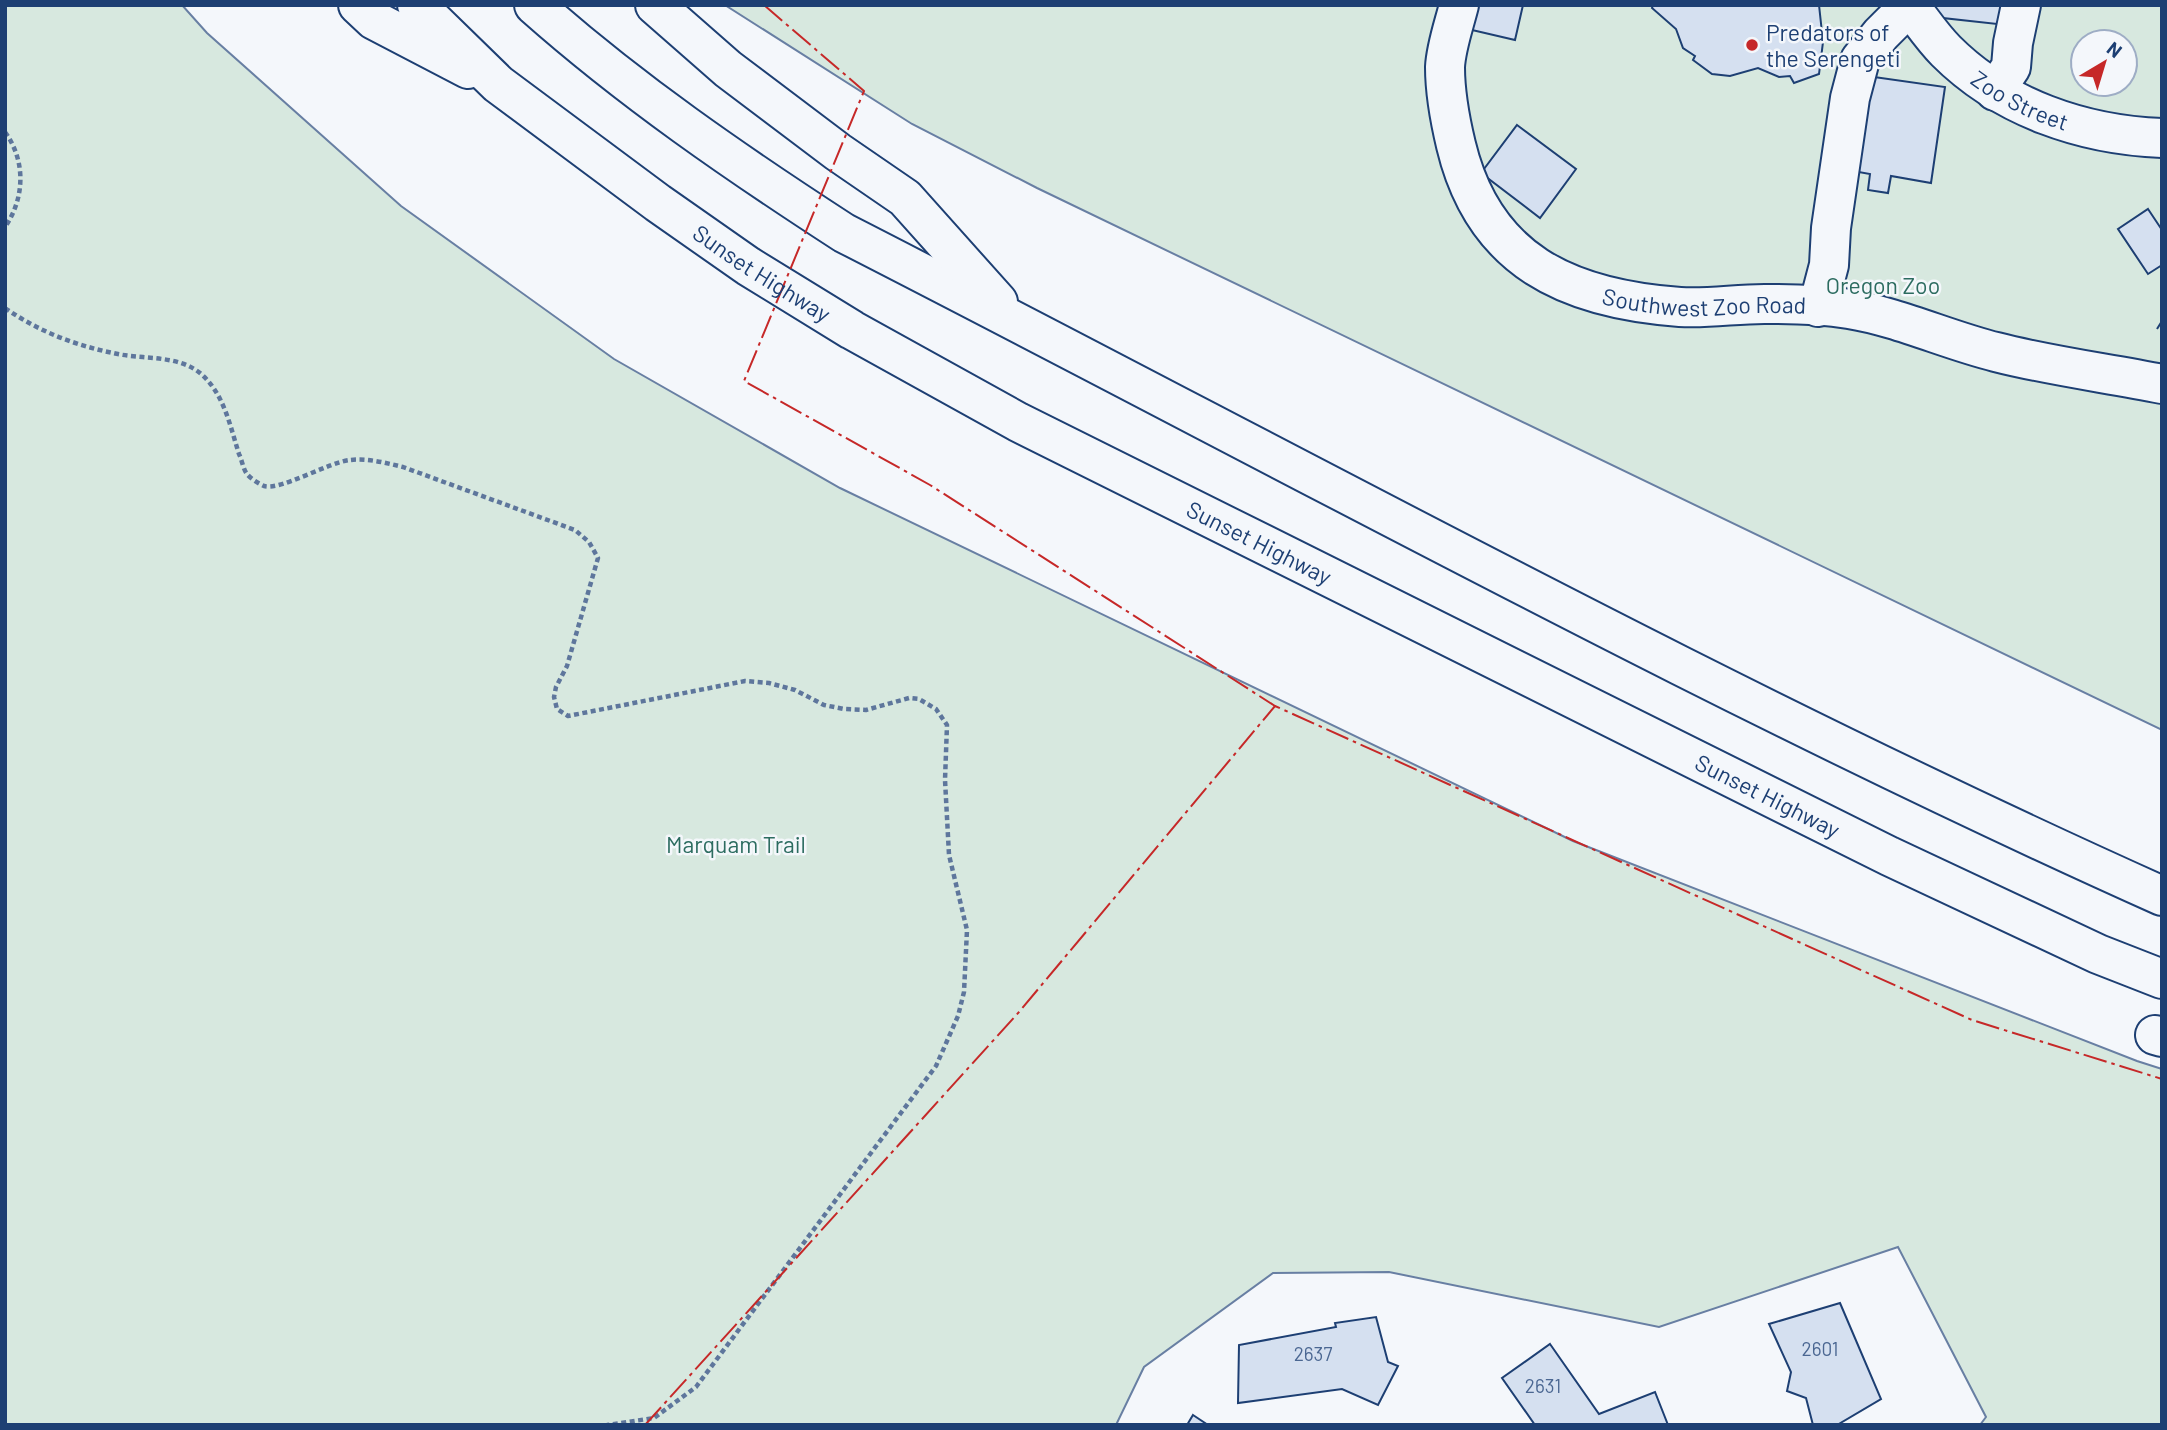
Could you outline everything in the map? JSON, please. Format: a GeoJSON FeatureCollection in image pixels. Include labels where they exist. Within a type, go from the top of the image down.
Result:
{"type":"FeatureCollection","features":[{"type":"Feature","properties":{"kind":"main road"},"geometry":{"type":"LineString","coordinates":[[358,5],[374,20],[420,46],[498,84]]}},
{"type":"Feature","properties":{"kind":"main road","name":"Sunset Highway"},"geometry":{"type":"LineString","coordinates":[[417,5],[498,84],[748,266],[852,330],[1018,422],[1889,856],[2098,954],[2162,979]]}},
{"type":"Feature","properties":{"kind":"main road"},"geometry":{"type":"LineString","coordinates":[[534,5],[641,95],[742,167],[844,233],[1647,649],[2029,836],[2162,896]]}},
{"type":"Feature","properties":{"kind":"main road"},"geometry":{"type":"LineString","coordinates":[[655,5],[729,69],[838,152],[905,198],[1013,319]]}},
{"type":"Feature","properties":{"kind":"main road","name":"Southwest Zoo Road"},"geometry":{"type":"LineString","coordinates":[[1459,5],[1445,65],[1448,105],[1462,168],[1477,205],[1500,238],[1530,263],[1569,283],[1603,296],[1681,307],[1721,308],[1768,303],[1849,309],[1995,352],[2162,384]]}},
{"type":"Feature","properties":{"kind":"main road"},"geometry":{"type":"LineString","coordinates":[[1995,91],[2011,67],[2021,5]]}},
{"type":"Feature","properties":{"kind":"main road"},"geometry":{"type":"LineString","coordinates":[[1818,307],[1829,265],[1831,228],[1850,99],[1860,60],[1909,6]]}},
{"type":"Feature","properties":{"kind":"main road","name":"Zoo Street"},"geometry":{"type":"LineString","coordinates":[[1909,6],[1949,53],[1995,91],[2050,118],[2103,131],[2162,138]]}},
{"type":"Feature","properties":{"kind":"path"},"geometry":{"type":"LineString","coordinates":[[5,132],[22,174],[13,214],[5,227]]}},
{"type":"Feature","properties":{"kind":"path"},"geometry":{"type":"LineString","coordinates":[[5,308],[45,331],[82,346],[116,354],[177,361],[195,369],[211,383],[222,402],[247,474],[265,486],[276,487],[329,465],[351,460],[378,462],[403,467],[575,530],[589,542],[598,558],[598,566],[567,666],[554,697],[557,709],[568,716],[746,681],[769,683],[795,690],[824,705],[844,709],[866,710],[909,698],[919,699],[936,709],[947,725],[945,780],[949,855],[967,930],[964,992],[958,1016],[936,1066],[696,1387],[654,1418],[607,1425]]}},
{"type":"Feature","properties":{"kind":"green space","name":"Marquam Trail"},"geometry":{"type":"Polygon","coordinates":[[[5,5],[182,5],[207,33],[401,206],[614,359],[840,488],[1573,841],[2162,1069],[2162,1425],[1980,1425],[1986,1417],[1898,1247],[1659,1327],[1389,1272],[1273,1273],[1144,1367],[1116,1425],[5,1425],[5,5]]]}},
{"type":"Feature","properties":{"kind":"green space","name":"Oregon Zoo"},"geometry":{"type":"Polygon","coordinates":[[[725,5],[2162,5],[2162,730],[1037,188],[912,124],[725,5]]]}},
{"type":"Feature","properties":{"kind":"building"},"geometry":{"type":"Polygon","coordinates":[[[1477,5],[1523,5],[1515,40],[1472,30],[1477,5]]]}},
{"type":"Feature","properties":{"kind":"building","name":"Predators of the Serengeti"},"geometry":{"type":"Polygon","coordinates":[[[1653,5],[1819,5],[1823,42],[1819,74],[1794,83],[1790,76],[1779,77],[1758,68],[1730,76],[1712,74],[1693,60],[1695,56],[1683,48],[1676,29],[1652,8],[1653,5]]]}},
{"type":"Feature","properties":{"kind":"building"},"geometry":{"type":"Polygon","coordinates":[[[1936,5],[2008,5],[2006,25],[1934,17],[1936,5]]]}},
{"type":"Feature","properties":{"kind":"building"},"geometry":{"type":"Polygon","coordinates":[[[1867,76],[1945,87],[1931,183],[1891,176],[1888,193],[1868,190],[1870,174],[1853,171],[1867,76]]]}},
{"type":"Feature","properties":{"kind":"building"},"geometry":{"type":"Polygon","coordinates":[[[1517,125],[1576,169],[1540,218],[1481,173],[1517,125]]]}},
{"type":"Feature","properties":{"kind":"building"},"geometry":{"type":"Polygon","coordinates":[[[2148,209],[2162,230],[2162,265],[2148,274],[2118,229],[2148,209]]]}},
{"type":"Feature","properties":{"kind":"building"},"geometry":{"type":"Polygon","coordinates":[[[1840,1303],[1881,1399],[1837,1425],[1813,1425],[1806,1398],[1787,1391],[1791,1372],[1769,1324],[1840,1303]]]}},
{"type":"Feature","properties":{"kind":"building"},"geometry":{"type":"Polygon","coordinates":[[[1376,1317],[1388,1362],[1398,1366],[1378,1405],[1342,1389],[1238,1403],[1239,1345],[1336,1327],[1335,1323],[1376,1317]]]}},
{"type":"Feature","properties":{"kind":"building"},"geometry":{"type":"Polygon","coordinates":[[[1550,1344],[1599,1414],[1655,1392],[1668,1425],[1535,1425],[1502,1378],[1550,1344]]]}},
{"type":"Feature","properties":{"kind":"building"},"geometry":{"type":"Polygon","coordinates":[[[1193,1415],[1208,1425],[1187,1425],[1193,1415]]]}},
{"type":"Feature","properties":{"kind":"fence"},"geometry":{"type":"LineString","coordinates":[[2157,329],[2162,321]]}},
{"type":"Feature","properties":{"kind":"power"},"geometry":{"type":"LineString","coordinates":[[764,5],[864,91],[744,381],[930,485],[1275,706]]}},
{"type":"Feature","properties":{"kind":"power"},"geometry":{"type":"LineString","coordinates":[[645,1425],[1019,1012],[1275,706],[1972,1020],[2162,1079]]}},
{"type":"Feature","properties":{"kind":"place","name":"Predators of the Serengeti"},"geometry":{"type":"Point","coordinates":[1752,45]}}]}
